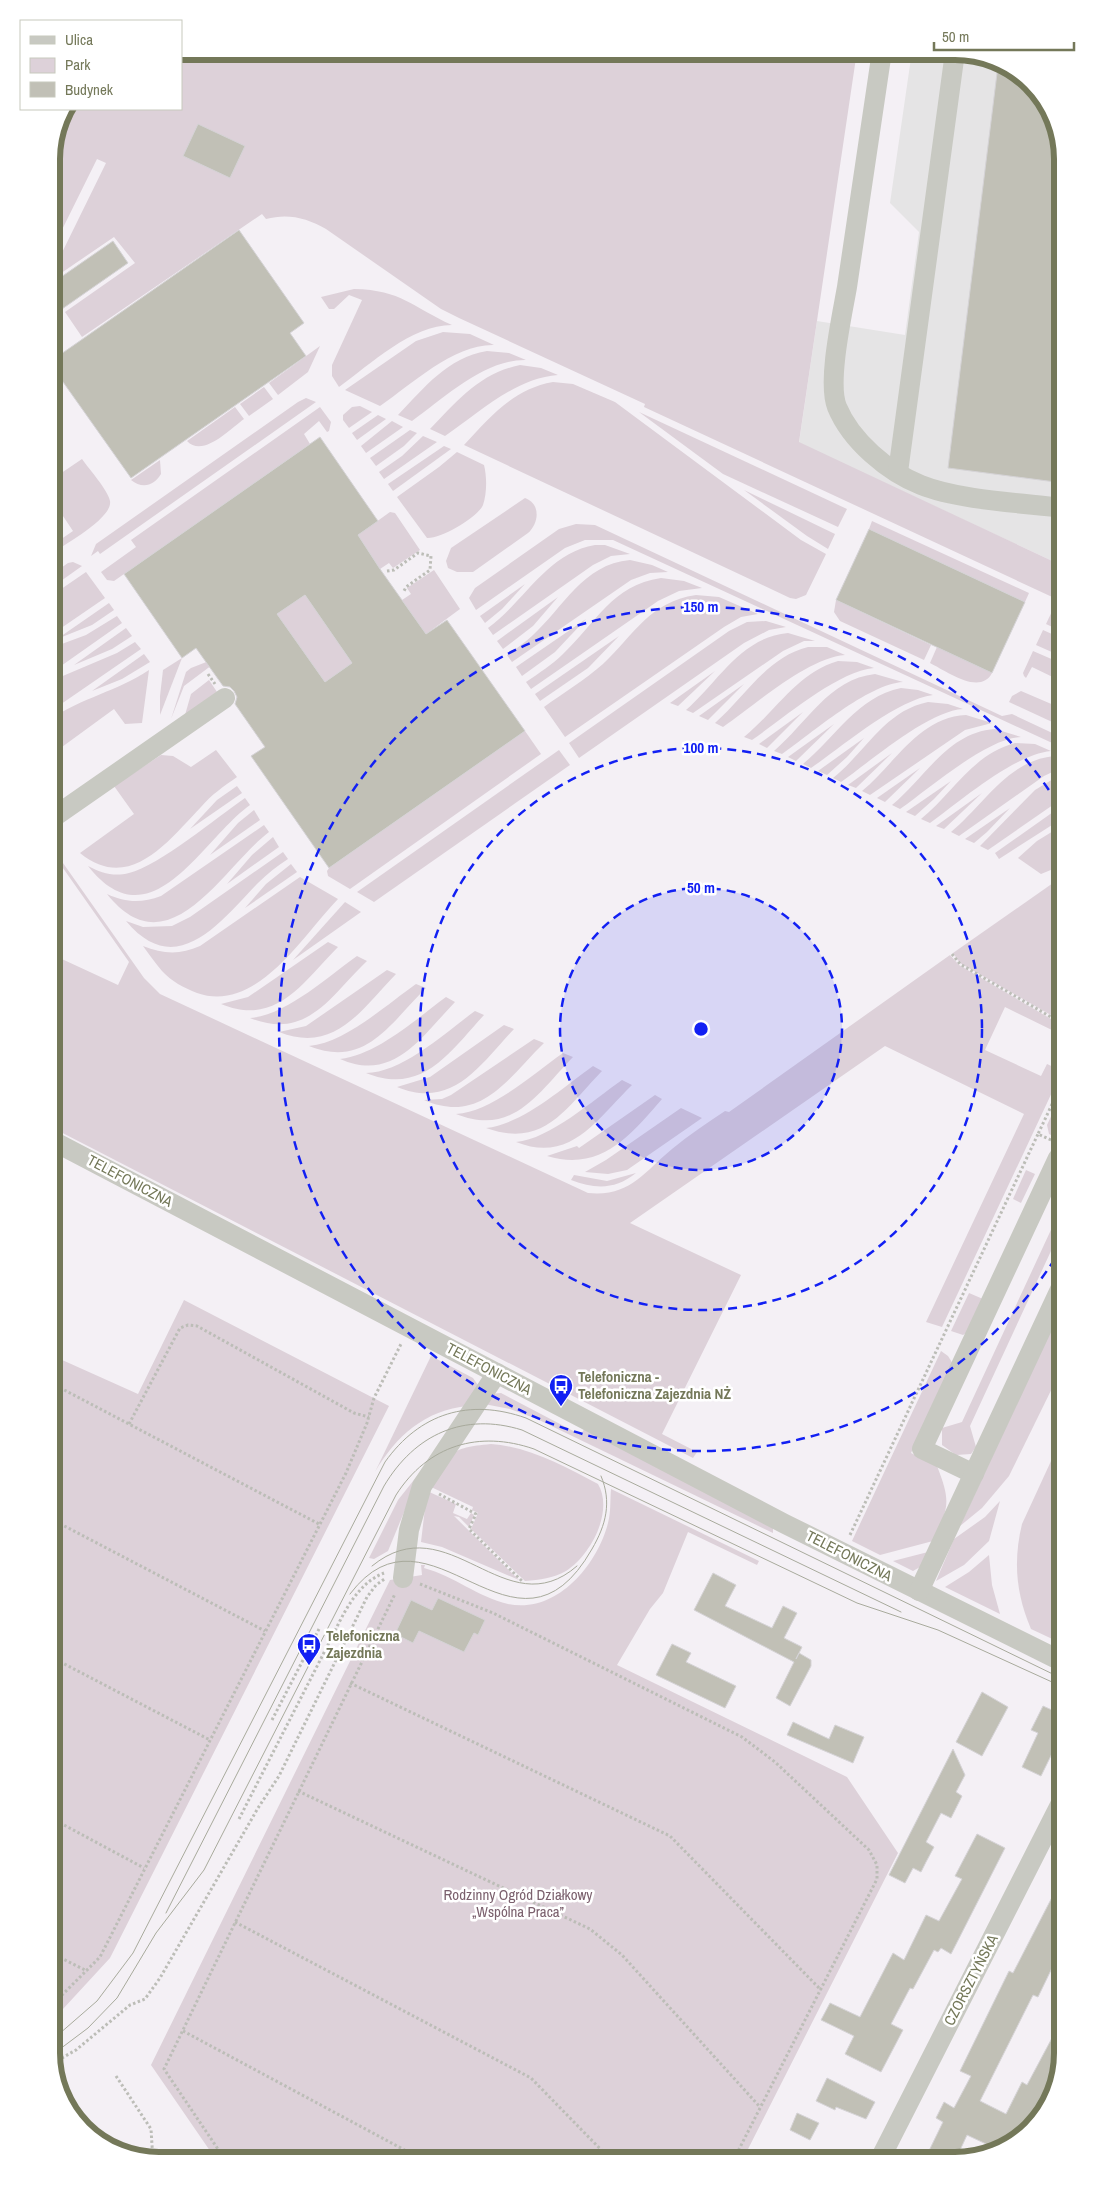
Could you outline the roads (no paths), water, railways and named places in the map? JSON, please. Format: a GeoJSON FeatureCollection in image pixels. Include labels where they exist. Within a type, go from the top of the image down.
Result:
{"type":"FeatureCollection","features":[{"type":"Feature","properties":{"kind":"street"},"geometry":{"type":"LineString","coordinates":[[881,60],[841,325],[834,383],[836,406],[848,427],[870,451],[898,472],[920,485],[944,493],[1054,507]]}},
{"type":"Feature","properties":{"kind":"street"},"geometry":{"type":"LineString","coordinates":[[898,472],[954,60]]}},
{"type":"Feature","properties":{"kind":"street"},"geometry":{"type":"LineString","coordinates":[[60,813],[225,698]]}},
{"type":"Feature","properties":{"kind":"street","name":"TELEFONICZNA"},"geometry":{"type":"LineString","coordinates":[[60,1145],[919,1591],[1054,1658]]}},
{"type":"Feature","properties":{"kind":"street"},"geometry":{"type":"LineString","coordinates":[[974,1474],[922,1449],[1054,1167]]}},
{"type":"Feature","properties":{"kind":"street"},"geometry":{"type":"LineString","coordinates":[[919,1591],[1054,1302]]}},
{"type":"Feature","properties":{"kind":"street"},"geometry":{"type":"LineString","coordinates":[[403,1573],[411,1523],[422,1486],[497,1373]]}},
{"type":"Feature","properties":{"kind":"street","name":"CZORSZTYŃSKA"},"geometry":{"type":"LineString","coordinates":[[884,2152],[1054,1817]]}},
{"type":"Feature","properties":{"kind":"tram line"},"geometry":{"type":"LineString","coordinates":[[60,2033],[97,2001],[133,1953],[385,1462],[399,1445],[414,1432],[430,1421],[447,1414],[466,1410],[485,1410],[505,1412],[526,1418],[1054,1675]]}},
{"type":"Feature","properties":{"kind":"tram line"},"geometry":{"type":"LineString","coordinates":[[166,1913],[384,1486],[396,1468],[410,1453],[426,1441],[443,1432],[461,1426],[480,1424],[501,1425],[522,1430],[901,1612]]}},
{"type":"Feature","properties":{"kind":"tram line"},"geometry":{"type":"LineString","coordinates":[[60,2049],[88,2028],[117,1998],[156,1933],[204,1870],[396,1495],[423,1464],[439,1453],[456,1446],[494,1441],[514,1443],[534,1449],[857,1603],[938,1630],[1054,1683]]}},
{"type":"Feature","properties":{"kind":"tram line"},"geometry":{"type":"LineString","coordinates":[[350,1594],[380,1567],[411,1561],[441,1569],[503,1595],[533,1598],[563,1585],[592,1549],[601,1531],[607,1504],[601,1476]]}},
{"type":"Feature","properties":{"kind":"tram line"},"geometry":{"type":"LineString","coordinates":[[372,1566],[400,1550],[426,1548],[452,1555],[501,1577],[525,1584],[551,1582],[577,1566]]}},
{"type":"Feature","properties":{"kind":"place","name":"Telefoniczna - Telefoniczna Zajezdnia NŻ"},"geometry":{"type":"Point","coordinates":[561,1407]}},
{"type":"Feature","properties":{"kind":"place","name":"Telefoniczna Zajezdnia"},"geometry":{"type":"Point","coordinates":[309,1666]}},
{"type":"Feature","properties":{"kind":"park label","name":"Rodzinny Ogród Działkowy „Wspólna Praca”"},"geometry":{"type":"Point","coordinates":[518,1904]}}]}
